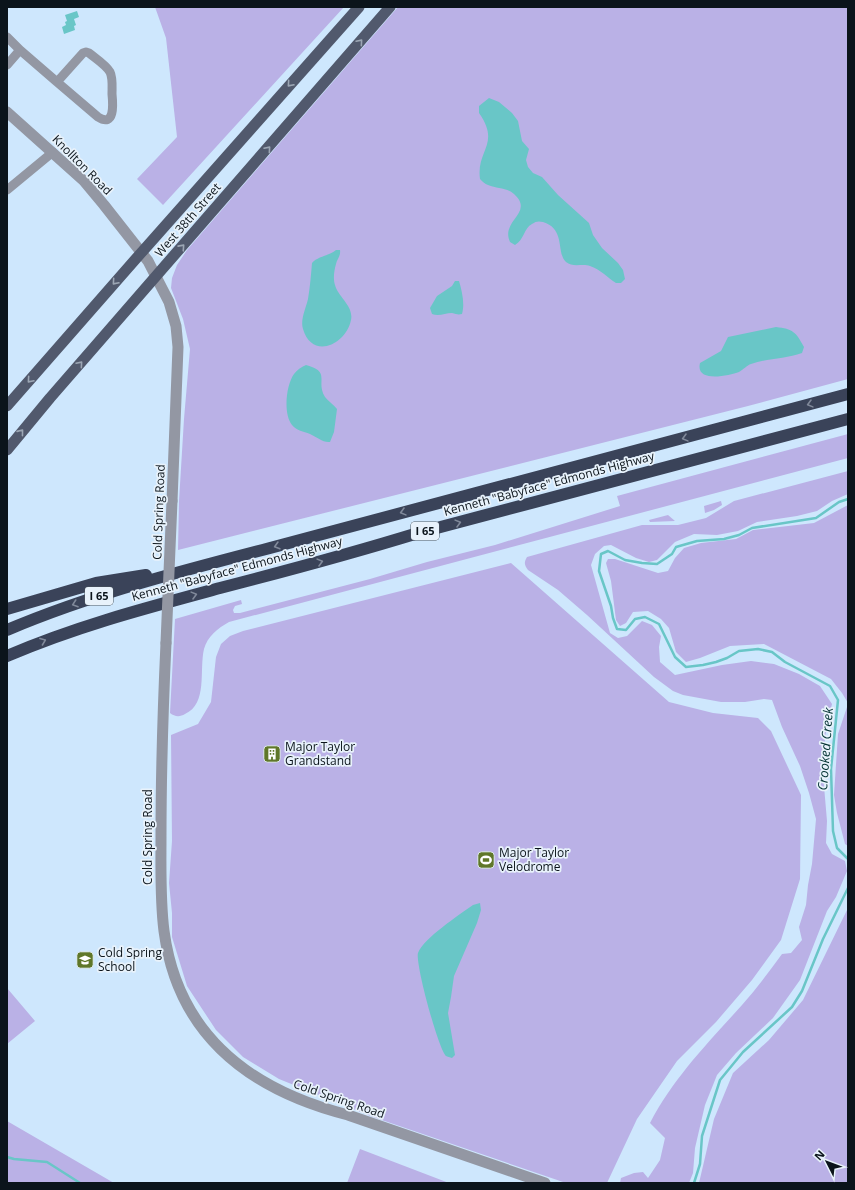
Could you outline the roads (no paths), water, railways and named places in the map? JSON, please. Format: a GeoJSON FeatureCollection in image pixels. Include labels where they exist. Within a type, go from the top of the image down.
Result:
{"type":"FeatureCollection","features":[{"type":"Feature","properties":{"kind":"highway","name":"Kenneth \"Babyface\" Edmonds Highway"},"geometry":{"type":"LineString","coordinates":[[7,630],[77,603],[192,568],[848,394]]}},
{"type":"Feature","properties":{"kind":"highway","name":"Kenneth \"Babyface\" Edmonds Highway"},"geometry":{"type":"LineString","coordinates":[[7,656],[58,635],[129,612],[354,553],[433,529],[848,419]]}},
{"type":"Feature","properties":{"kind":"highway"},"geometry":{"type":"LineString","coordinates":[[7,609],[96,583],[192,568]]}},
{"type":"Feature","properties":{"kind":"main road","name":"West 38th Street"},"geometry":{"type":"LineString","coordinates":[[7,406],[145,257],[359,7]]}},
{"type":"Feature","properties":{"kind":"main road","name":"West 38th Street"},"geometry":{"type":"LineString","coordinates":[[7,450],[50,398],[390,7]]}},
{"type":"Feature","properties":{"kind":"street"},"geometry":{"type":"LineString","coordinates":[[7,37],[20,50],[99,119],[106,120],[112,115],[113,110],[110,73],[88,52],[83,53],[57,82]]}},
{"type":"Feature","properties":{"kind":"street"},"geometry":{"type":"LineString","coordinates":[[7,65],[20,50]]}},
{"type":"Feature","properties":{"kind":"street","name":"Knollton Road"},"geometry":{"type":"LineString","coordinates":[[7,112],[53,152],[91,189],[145,257]]}},
{"type":"Feature","properties":{"kind":"street"},"geometry":{"type":"LineString","coordinates":[[7,190],[11,180],[53,152]]}},
{"type":"Feature","properties":{"kind":"street","name":"Cold Spring Road"},"geometry":{"type":"LineString","coordinates":[[145,257],[172,310],[176,326],[178,347],[161,775],[161,902],[170,962],[178,985],[185,1001],[203,1030],[226,1055],[262,1082],[285,1094],[332,1112],[348,1115],[545,1183]]}},
{"type":"Feature","properties":{"kind":"waterway","name":"Crooked Creek"},"geometry":{"type":"LineString","coordinates":[[848,499],[839,502],[816,518],[752,528],[739,535],[724,539],[697,541],[676,547],[672,554],[657,564],[625,560],[608,551],[601,554],[599,571],[617,629],[626,630],[635,619],[645,617],[659,624],[675,657],[686,667],[716,662],[739,651],[758,649],[772,652],[785,662],[830,686],[838,700],[831,769],[833,831],[837,848],[848,859]]}},
{"type":"Feature","properties":{"kind":"waterway","name":"Crooked Creek"},"geometry":{"type":"LineString","coordinates":[[694,1183],[700,1164],[702,1136],[720,1080],[743,1052],[792,1007],[802,991],[823,939],[848,888]]}},
{"type":"Feature","properties":{"kind":"waterway","name":"Crooked Creek"},"geometry":{"type":"LineString","coordinates":[[7,1157],[47,1162],[80,1183]]}},
{"type":"Feature","properties":{"kind":"place","name":"Major Taylor Grandstand"},"geometry":{"type":"Point","coordinates":[272,754]}},
{"type":"Feature","properties":{"kind":"place","name":"Major Taylor Velodrome"},"geometry":{"type":"Point","coordinates":[486,860]}},
{"type":"Feature","properties":{"kind":"place","name":"Cold Spring School"},"geometry":{"type":"Point","coordinates":[85,960]}}]}
